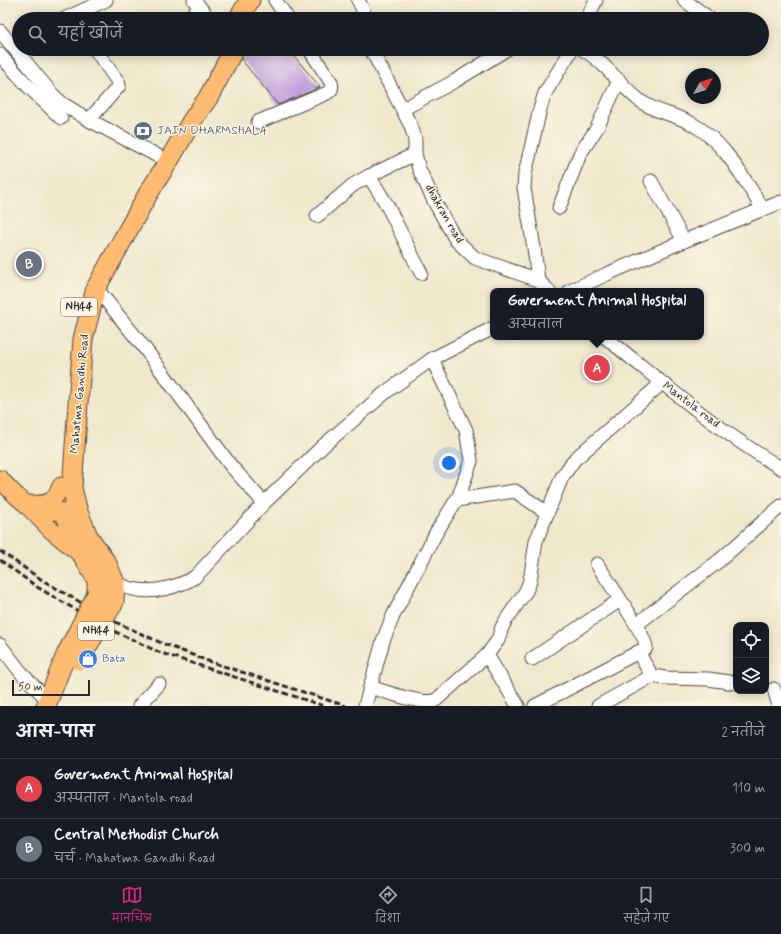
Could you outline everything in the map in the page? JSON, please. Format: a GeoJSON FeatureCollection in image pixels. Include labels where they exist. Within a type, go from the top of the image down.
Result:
{"type":"FeatureCollection","features":[{"type":"Feature","properties":{"kind":"highway"},"geometry":{"type":"LineString","coordinates":[[242,12],[250,0]]}},
{"type":"Feature","properties":{"kind":"highway"},"geometry":{"type":"LineString","coordinates":[[255,12],[261,0]]}},
{"type":"Feature","properties":{"kind":"highway","name":"Mahatma Gandhi Road"},"geometry":{"type":"LineString","coordinates":[[72,658],[114,602],[115,583],[107,564],[61,497],[62,461],[75,324],[85,285],[96,264],[217,56]]}},
{"type":"Feature","properties":{"kind":"highway","name":"Mahatma Gandhi Road"},"geometry":{"type":"LineString","coordinates":[[51,704],[65,687],[72,658],[97,594],[97,580],[77,546],[71,512],[83,339],[96,288],[148,194],[193,119],[208,98],[230,56]]}},
{"type":"Feature","properties":{"kind":"main road"},"geometry":{"type":"LineString","coordinates":[[0,479],[51,530],[84,558]]}},
{"type":"Feature","properties":{"kind":"main road"},"geometry":{"type":"LineString","coordinates":[[25,503],[47,503],[55,497],[61,486]]}},
{"type":"Feature","properties":{"kind":"main road"},"geometry":{"type":"LineString","coordinates":[[25,503],[45,510],[71,512]]}},
{"type":"Feature","properties":{"kind":"street"},"geometry":{"type":"LineString","coordinates":[[82,12],[106,0]]}},
{"type":"Feature","properties":{"kind":"street"},"geometry":{"type":"LineString","coordinates":[[275,0],[283,12]]}},
{"type":"Feature","properties":{"kind":"street"},"geometry":{"type":"LineString","coordinates":[[358,0],[363,12]]}},
{"type":"Feature","properties":{"kind":"street"},"geometry":{"type":"LineString","coordinates":[[590,12],[596,0]]}},
{"type":"Feature","properties":{"kind":"street"},"geometry":{"type":"LineString","coordinates":[[684,0],[700,12]]}},
{"type":"Feature","properties":{"kind":"street"},"geometry":{"type":"LineString","coordinates":[[197,4],[203,12]]}},
{"type":"Feature","properties":{"kind":"street"},"geometry":{"type":"LineString","coordinates":[[0,31],[12,39]]}},
{"type":"Feature","properties":{"kind":"street"},"geometry":{"type":"LineString","coordinates":[[0,55],[22,69],[60,101],[89,120],[158,156]]}},
{"type":"Feature","properties":{"kind":"street"},"geometry":{"type":"LineString","coordinates":[[19,56],[22,69],[61,118]]}},
{"type":"Feature","properties":{"kind":"street"},"geometry":{"type":"LineString","coordinates":[[89,120],[119,85],[100,56]]}},
{"type":"Feature","properties":{"kind":"street"},"geometry":{"type":"LineString","coordinates":[[258,122],[332,90],[332,82],[314,56]]}},
{"type":"Feature","properties":{"kind":"street","name":"dhakran road"},"geometry":{"type":"LineString","coordinates":[[375,56],[411,126],[415,139],[415,154],[419,169],[434,201],[456,240],[475,258],[535,279]]}},
{"type":"Feature","properties":{"kind":"street"},"geometry":{"type":"LineString","coordinates":[[403,109],[455,81],[496,56]]}},
{"type":"Feature","properties":{"kind":"street"},"geometry":{"type":"LineString","coordinates":[[546,288],[535,279],[534,248],[524,188],[525,174],[538,117],[546,93],[568,56]]}},
{"type":"Feature","properties":{"kind":"street"},"geometry":{"type":"LineString","coordinates":[[594,56],[638,100],[650,108],[690,122],[711,138],[725,152],[763,209]]}},
{"type":"Feature","properties":{"kind":"street"},"geometry":{"type":"LineString","coordinates":[[559,208],[580,154],[597,128],[619,80]]}},
{"type":"Feature","properties":{"kind":"street"},"geometry":{"type":"LineString","coordinates":[[317,216],[353,185],[415,154]]}},
{"type":"Feature","properties":{"kind":"street"},"geometry":{"type":"LineString","coordinates":[[369,176],[387,205],[421,273]]}},
{"type":"Feature","properties":{"kind":"street"},"geometry":{"type":"LineString","coordinates":[[651,181],[684,241]]}},
{"type":"Feature","properties":{"kind":"street"},"geometry":{"type":"LineString","coordinates":[[577,288],[684,241],[781,202]]}},
{"type":"Feature","properties":{"kind":"street"},"geometry":{"type":"LineString","coordinates":[[96,288],[143,346],[231,466],[264,503]]}},
{"type":"Feature","properties":{"kind":"street"},"geometry":{"type":"LineString","coordinates":[[115,583],[132,589],[162,589],[186,582],[195,577],[264,503],[323,446],[386,392],[432,359],[490,330]]}},
{"type":"Feature","properties":{"kind":"street","name":"Mantola road"},"geometry":{"type":"LineString","coordinates":[[609,340],[750,450],[781,468]]}},
{"type":"Feature","properties":{"kind":"street"},"geometry":{"type":"LineString","coordinates":[[365,706],[383,641],[393,616],[437,531],[457,500],[471,461],[468,435],[432,359]]}},
{"type":"Feature","properties":{"kind":"street"},"geometry":{"type":"LineString","coordinates":[[370,687],[411,700],[429,703],[436,700],[487,655],[498,640],[506,620],[526,591],[530,581],[536,540],[562,477],[575,459],[662,382]]}},
{"type":"Feature","properties":{"kind":"street"},"geometry":{"type":"LineString","coordinates":[[457,500],[515,491],[547,513]]}},
{"type":"Feature","properties":{"kind":"street"},"geometry":{"type":"LineString","coordinates":[[636,624],[720,560],[781,506]]}},
{"type":"Feature","properties":{"kind":"street"},"geometry":{"type":"LineString","coordinates":[[534,706],[646,648],[647,645],[636,624],[597,564]]}},
{"type":"Feature","properties":{"kind":"street"},"geometry":{"type":"LineString","coordinates":[[532,658],[620,600]]}},
{"type":"Feature","properties":{"kind":"street"},"geometry":{"type":"LineString","coordinates":[[0,645],[23,675],[51,704]]}},
{"type":"Feature","properties":{"kind":"street"},"geometry":{"type":"LineString","coordinates":[[638,652],[652,676]]}},
{"type":"Feature","properties":{"kind":"street"},"geometry":{"type":"LineString","coordinates":[[487,655],[518,706]]}},
{"type":"Feature","properties":{"kind":"street"},"geometry":{"type":"LineString","coordinates":[[598,706],[652,676],[664,678],[708,678],[733,682]]}},
{"type":"Feature","properties":{"kind":"street"},"geometry":{"type":"LineString","coordinates":[[139,706],[159,684]]}},
{"type":"Feature","properties":{"kind":"street"},"geometry":{"type":"LineString","coordinates":[[776,688],[779,706]]}},
{"type":"Feature","properties":{"kind":"building"},"geometry":{"type":"Polygon","coordinates":[[[245,56],[294,56],[320,87],[278,105],[241,59],[245,56]]]}},
{"type":"Feature","properties":{"kind":"railway"},"geometry":{"type":"LineString","coordinates":[[0,551],[42,580],[111,620],[164,644],[208,661],[346,706]]}},
{"type":"Feature","properties":{"kind":"railway"},"geometry":{"type":"LineString","coordinates":[[0,560],[37,587],[107,628],[161,653],[324,706]]}},
{"type":"Feature","properties":{"kind":"place","name":"JAIN DHARMSHALA"},"geometry":{"type":"Point","coordinates":[143,131]}},
{"type":"Feature","properties":{"kind":"place","name":"Central Methodist Church"},"geometry":{"type":"Point","coordinates":[29,264]}},
{"type":"Feature","properties":{"kind":"place","name":"Goverment Animal Hospital"},"geometry":{"type":"Point","coordinates":[597,368]}},
{"type":"Feature","properties":{"kind":"place","name":"Bata"},"geometry":{"type":"Point","coordinates":[88,659]}}]}
